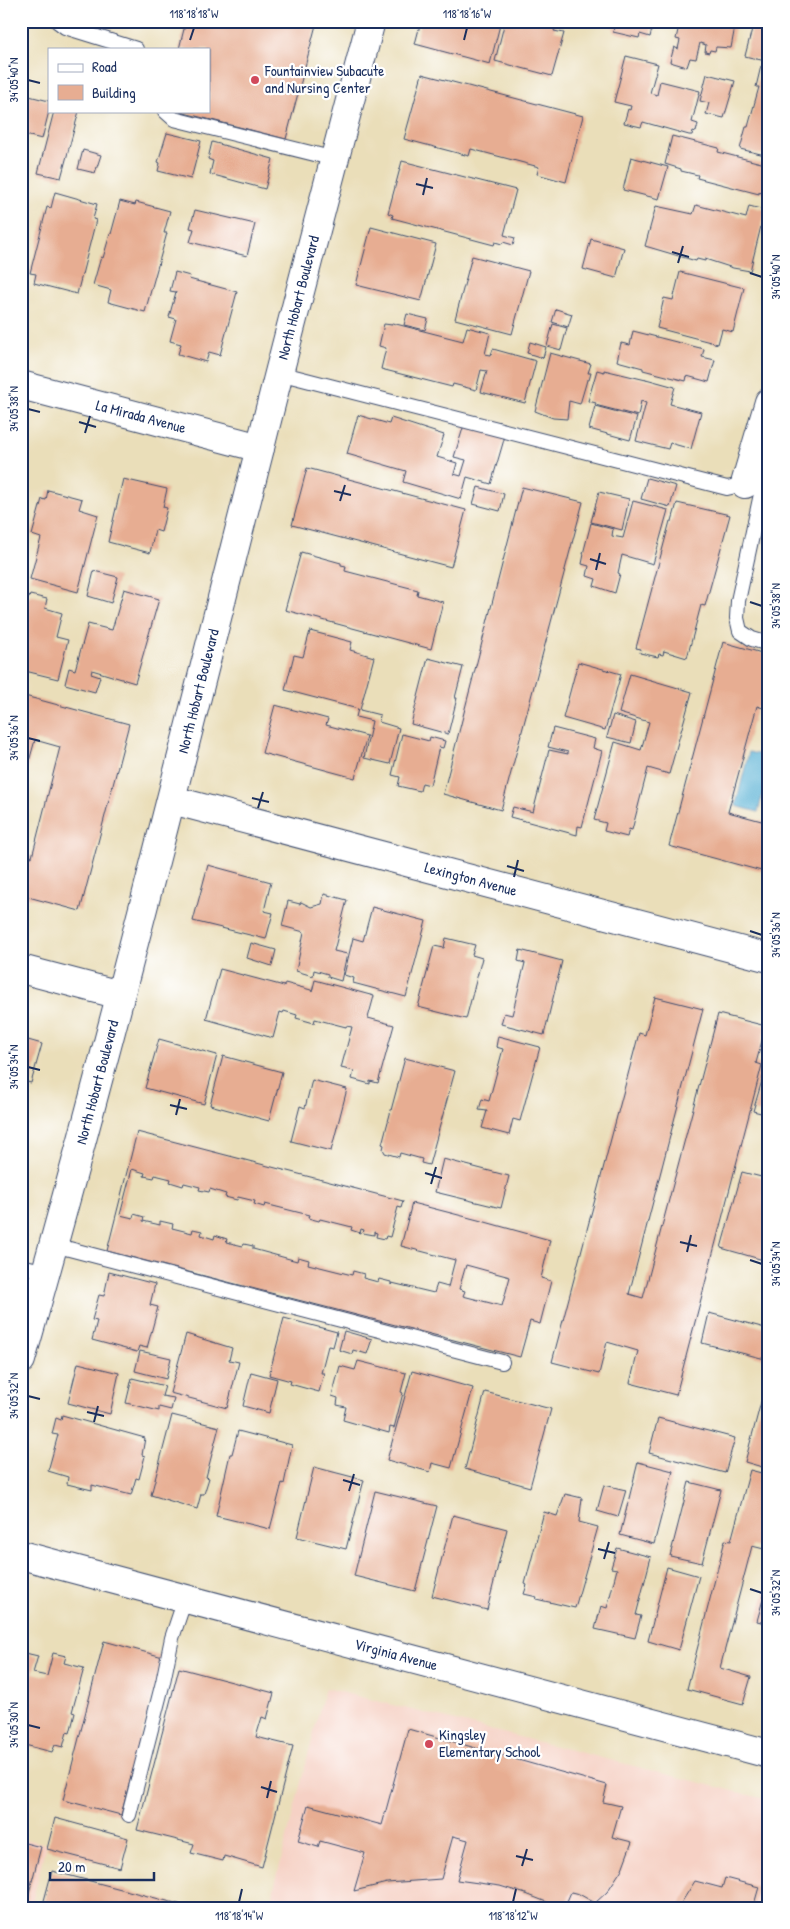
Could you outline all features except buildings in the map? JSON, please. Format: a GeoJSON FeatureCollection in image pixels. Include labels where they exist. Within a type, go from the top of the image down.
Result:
{"type":"FeatureCollection","features":[{"type":"Feature","properties":{"kind":"street","name":"North Hobart Boulevard"},"geometry":{"type":"LineString","coordinates":[[21,1360],[34,1269],[54,1245],[172,800],[370,21]]}},
{"type":"Feature","properties":{"kind":"street","name":"La Mirada Avenue"},"geometry":{"type":"LineString","coordinates":[[21,385],[260,448]]}},
{"type":"Feature","properties":{"kind":"street"},"geometry":{"type":"LineString","coordinates":[[745,484],[769,402]]}},
{"type":"Feature","properties":{"kind":"street","name":"Lexington Avenue"},"geometry":{"type":"LineString","coordinates":[[172,800],[769,958]]}},
{"type":"Feature","properties":{"kind":"street"},"geometry":{"type":"LineString","coordinates":[[21,969],[120,995]]}},
{"type":"Feature","properties":{"kind":"street","name":"Virginia Avenue"},"geometry":{"type":"LineString","coordinates":[[21,1555],[769,1754]]}},
{"type":"Feature","properties":{"kind":"lane"},"geometry":{"type":"LineString","coordinates":[[56,21],[65,27],[133,48]]}},
{"type":"Feature","properties":{"kind":"lane"},"geometry":{"type":"LineString","coordinates":[[166,112],[174,119],[335,159]]}},
{"type":"Feature","properties":{"kind":"lane"},"geometry":{"type":"LineString","coordinates":[[279,373],[727,488],[745,484]]}},
{"type":"Feature","properties":{"kind":"lane"},"geometry":{"type":"LineString","coordinates":[[753,457],[760,466],[763,478],[738,601],[737,618],[740,631],[752,639],[769,644]]}},
{"type":"Feature","properties":{"kind":"lane"},"geometry":{"type":"LineString","coordinates":[[54,1245],[502,1362]]}},
{"type":"Feature","properties":{"kind":"lane"},"geometry":{"type":"LineString","coordinates":[[129,1815],[163,1682],[172,1638],[185,1599]]}},
{"type":"Feature","properties":{"kind":"shaded area","name":"Kingsley Elementary School"},"geometry":{"type":"Polygon","coordinates":[[[325,1688],[769,1800],[769,1908],[269,1908],[325,1688]]]}},
{"type":"Feature","properties":{"kind":"shaded area"},"geometry":{"type":"Polygon","coordinates":[[[21,1838],[46,1844],[31,1908],[21,1908],[21,1838]]]}},
{"type":"Feature","properties":{"kind":"water"},"geometry":{"type":"Polygon","coordinates":[[[749,752],[769,757],[769,769],[758,812],[736,806],[749,752]]]}},
{"type":"Feature","properties":{"kind":"place","name":"Fountainview Subacute and Nursing Center"},"geometry":{"type":"Point","coordinates":[255,80]}},
{"type":"Feature","properties":{"kind":"place","name":"Kingsley Elementary School"},"geometry":{"type":"Point","coordinates":[429,1744]}}]}
